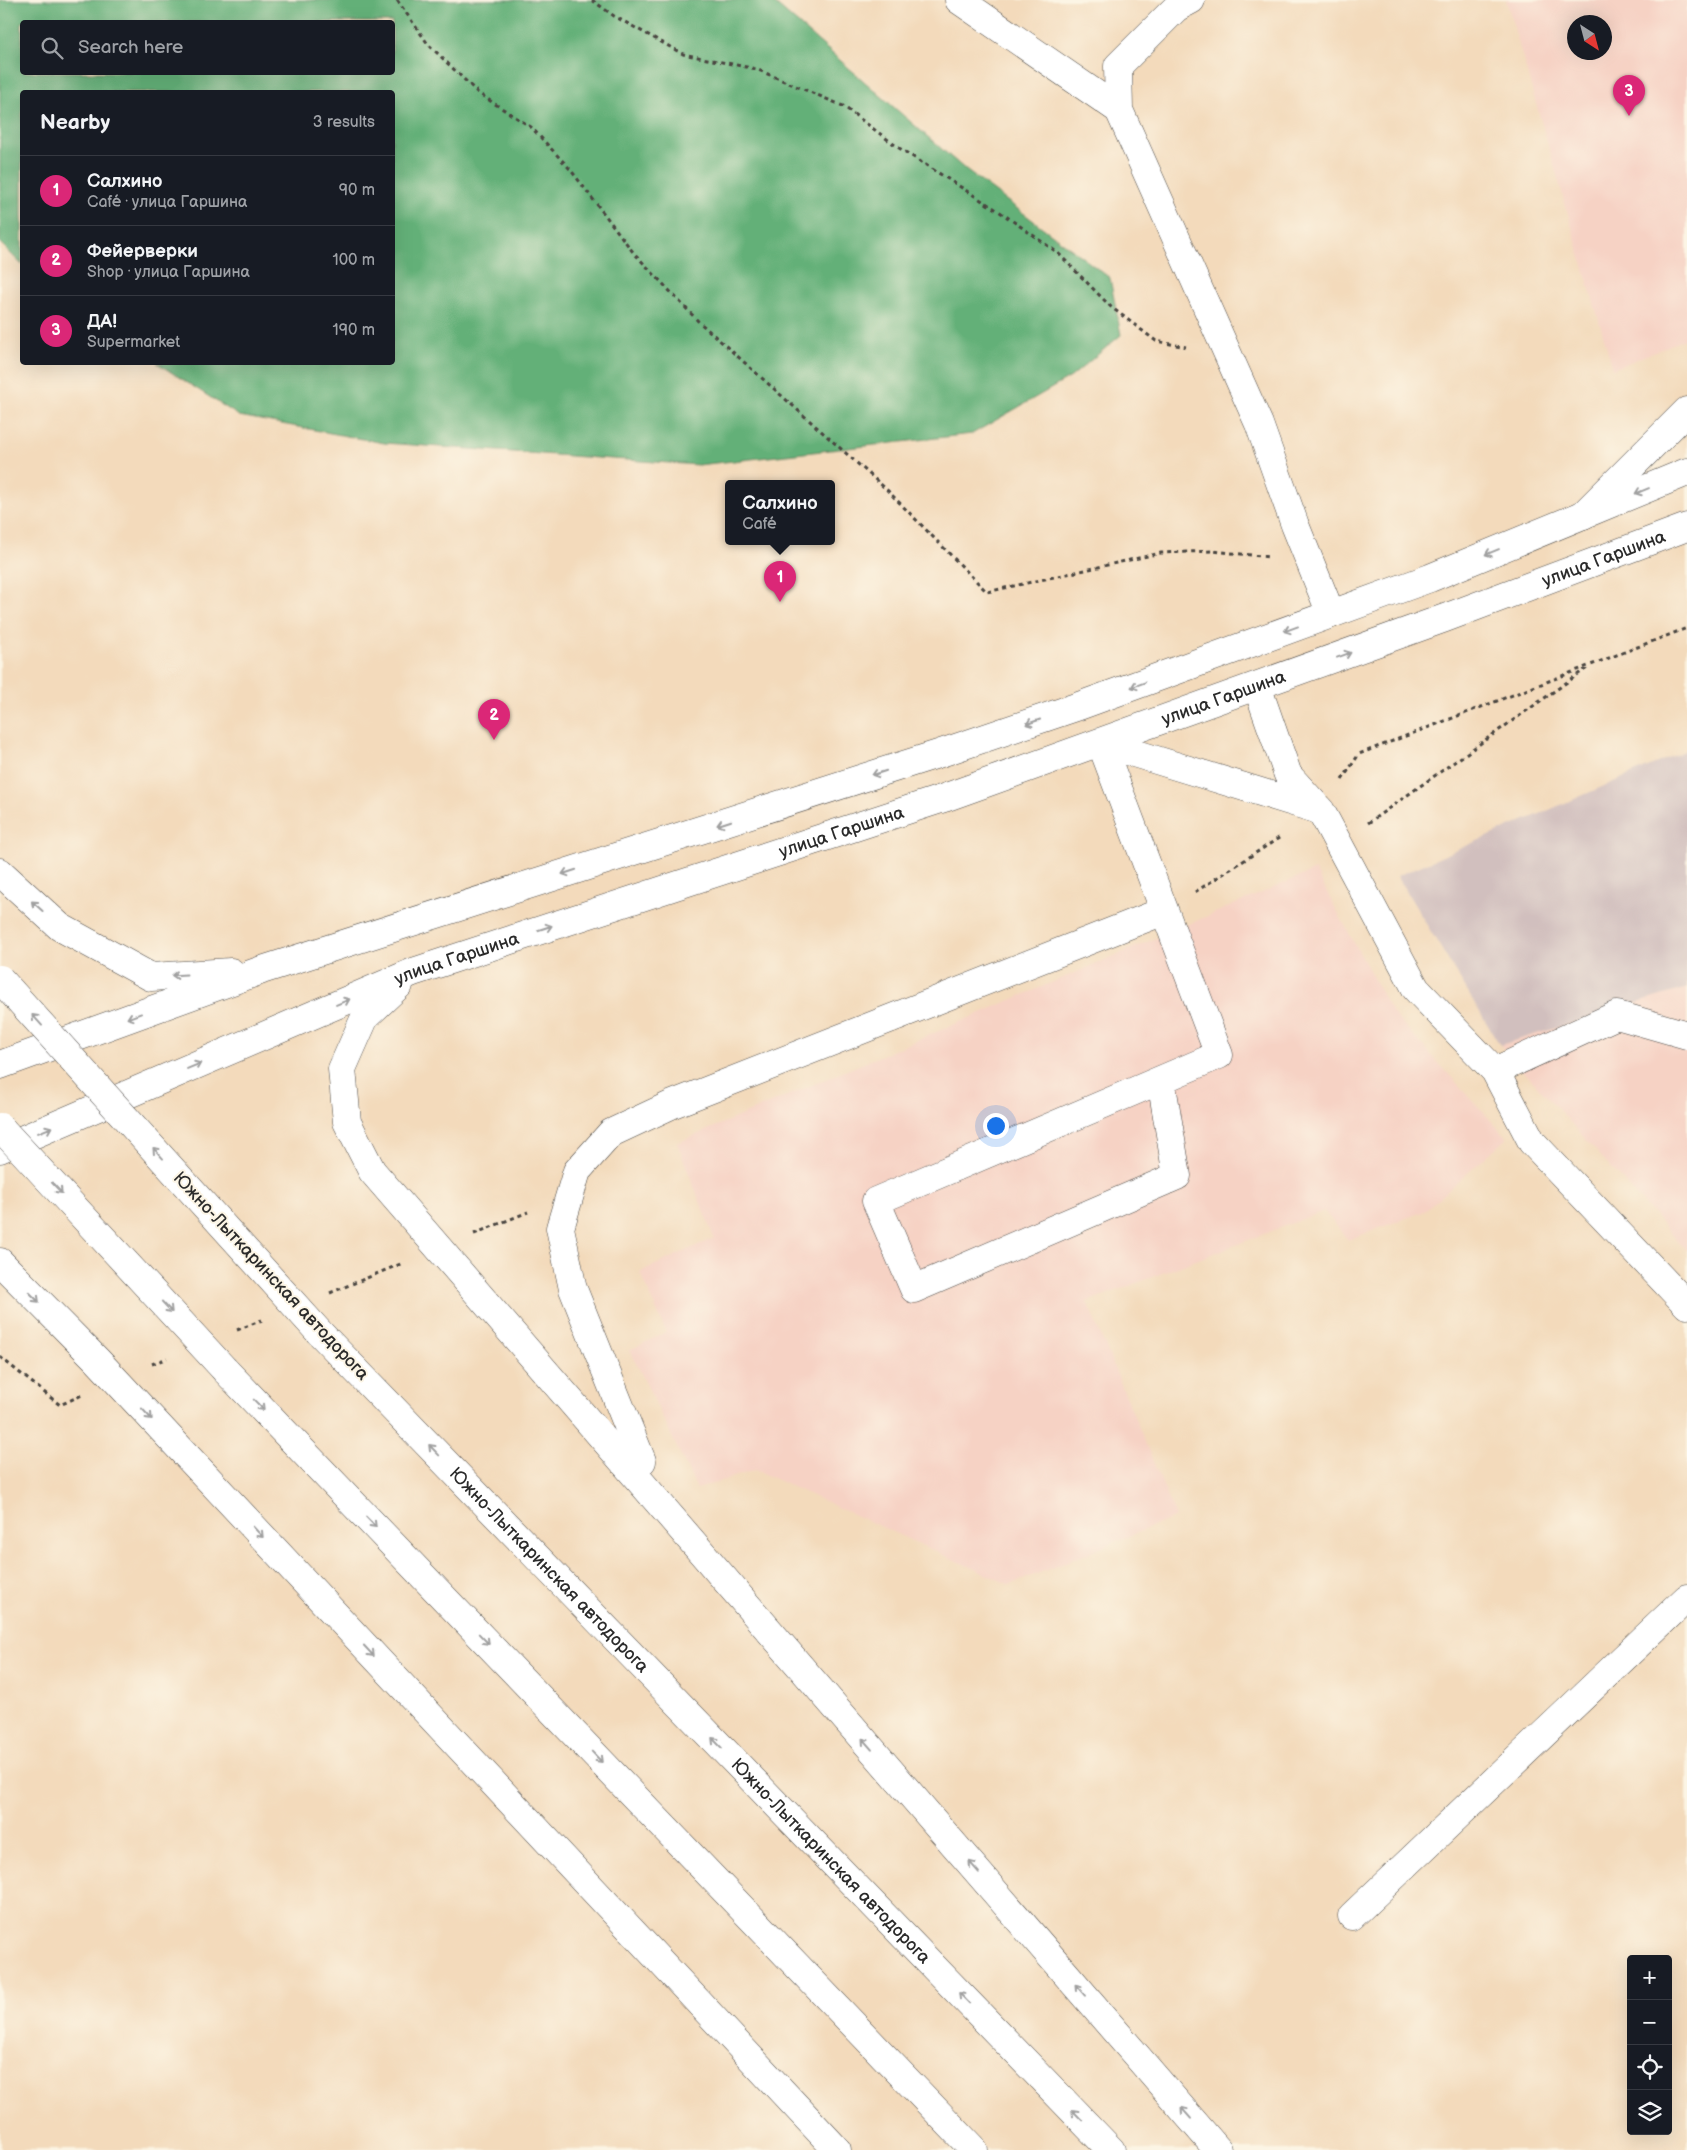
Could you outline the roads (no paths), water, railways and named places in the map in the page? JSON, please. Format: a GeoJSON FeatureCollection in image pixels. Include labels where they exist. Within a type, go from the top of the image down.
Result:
{"type":"FeatureCollection","features":[{"type":"Feature","properties":{"kind":"main road"},"geometry":{"type":"LineString","coordinates":[[959,0],[1119,110]]}},
{"type":"Feature","properties":{"kind":"main road"},"geometry":{"type":"LineString","coordinates":[[1191,0],[1176,8],[1118,66],[1119,110],[1259,424],[1331,614]]}},
{"type":"Feature","properties":{"kind":"main road"},"geometry":{"type":"LineString","coordinates":[[1583,515],[1687,411]]}},
{"type":"Feature","properties":{"kind":"main road"},"geometry":{"type":"LineString","coordinates":[[0,1064],[262,970],[938,754],[1079,706],[1430,578],[1687,472]]}},
{"type":"Feature","properties":{"kind":"main road","name":"улица Гаршина"},"geometry":{"type":"LineString","coordinates":[[0,1149],[413,972],[944,798],[1445,618],[1687,526]]}},
{"type":"Feature","properties":{"kind":"main road"},"geometry":{"type":"LineString","coordinates":[[1257,686],[1288,775],[1321,810],[1416,989],[1495,1071],[1532,1142],[1687,1305]]}},
{"type":"Feature","properties":{"kind":"main road"},"geometry":{"type":"LineString","coordinates":[[1100,743],[1321,810]]}},
{"type":"Feature","properties":{"kind":"main road"},"geometry":{"type":"LineString","coordinates":[[1100,743],[1219,1055],[876,1201],[914,1289],[1177,1176],[1161,1080]]}},
{"type":"Feature","properties":{"kind":"main road"},"geometry":{"type":"LineString","coordinates":[[0,872],[60,926],[151,977],[262,970]]}},
{"type":"Feature","properties":{"kind":"main road"},"geometry":{"type":"LineString","coordinates":[[642,1461],[573,1289],[560,1228],[578,1171],[611,1133],[673,1104],[1164,912]]}},
{"type":"Feature","properties":{"kind":"main road"},"geometry":{"type":"LineString","coordinates":[[413,972],[365,1017],[342,1069],[347,1122],[372,1171],[1218,2150]]}},
{"type":"Feature","properties":{"kind":"main road","name":"Южно-Лыткаринская автодорога"},"geometry":{"type":"LineString","coordinates":[[0,979],[320,1332],[1110,2150]]}},
{"type":"Feature","properties":{"kind":"main road"},"geometry":{"type":"LineString","coordinates":[[1495,1071],[1617,1015],[1687,1035]]}},
{"type":"Feature","properties":{"kind":"main road"},"geometry":{"type":"LineString","coordinates":[[0,1127],[225,1370],[974,2150]]}},
{"type":"Feature","properties":{"kind":"main road"},"geometry":{"type":"LineString","coordinates":[[0,1262],[97,1360],[837,2150]]}},
{"type":"Feature","properties":{"kind":"main road"},"geometry":{"type":"LineString","coordinates":[[1352,1916],[1687,1598]]}},
{"type":"Feature","properties":{"kind":"place","name":"ДА!"},"geometry":{"type":"Point","coordinates":[1629,116]}},
{"type":"Feature","properties":{"kind":"place","name":"Салхино"},"geometry":{"type":"Point","coordinates":[780,602]}},
{"type":"Feature","properties":{"kind":"place","name":"Фейерверки"},"geometry":{"type":"Point","coordinates":[494,740]}}]}
